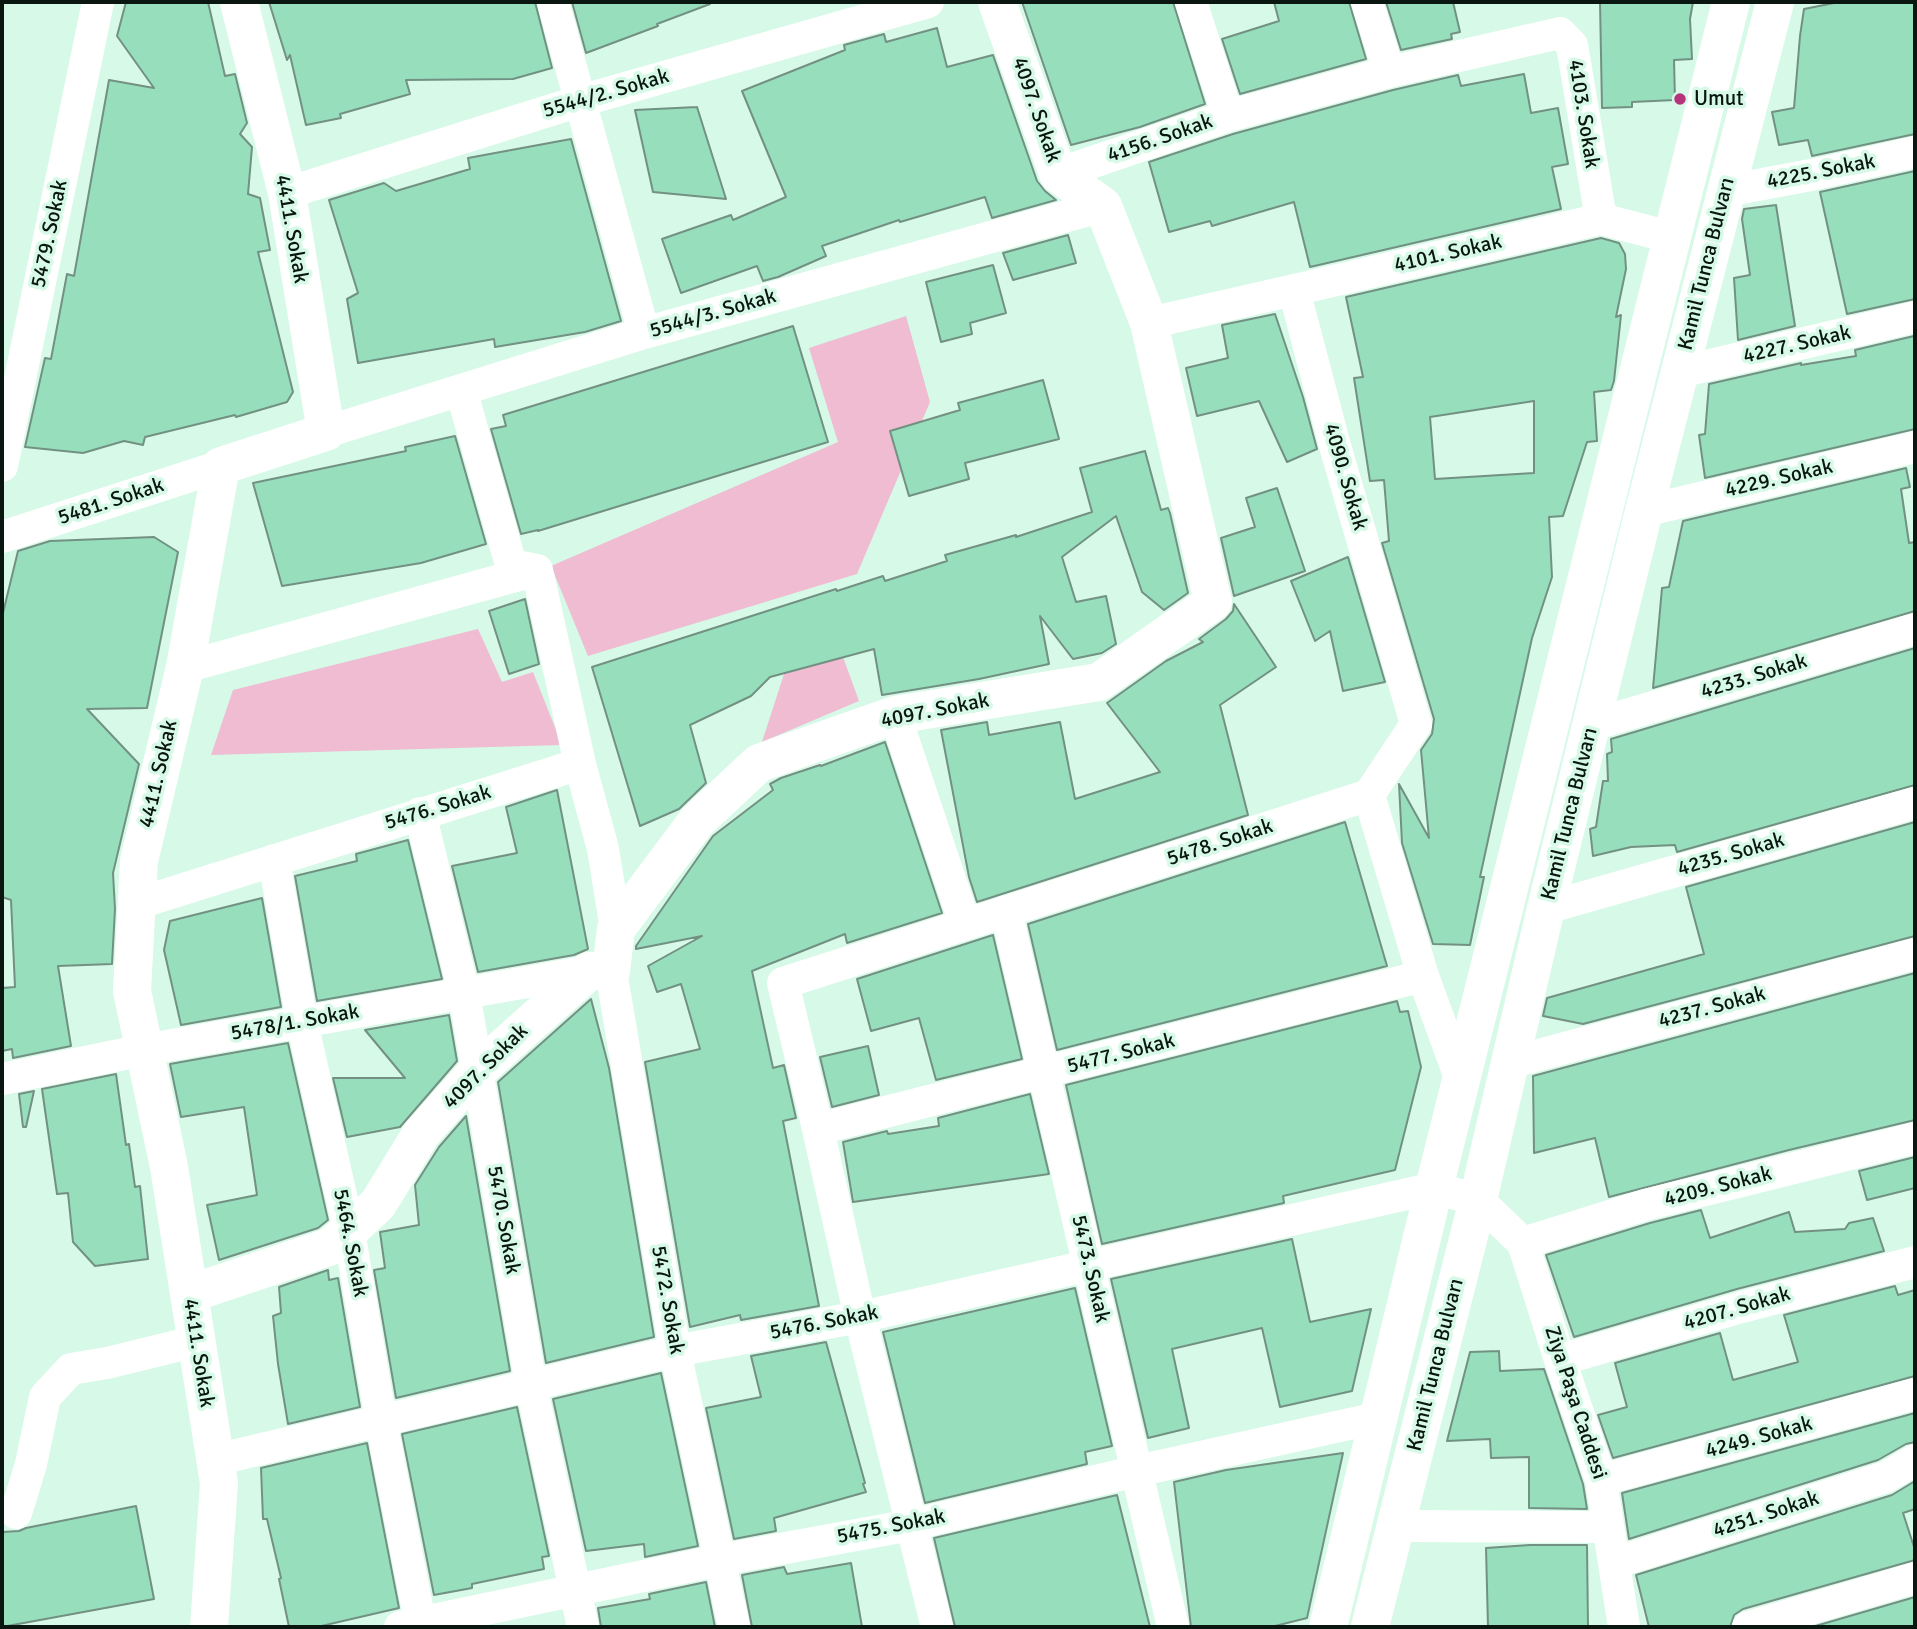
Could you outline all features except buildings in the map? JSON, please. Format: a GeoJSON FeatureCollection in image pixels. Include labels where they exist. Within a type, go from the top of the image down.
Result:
{"type":"FeatureCollection","features":[{"type":"Feature","properties":{"kind":"street","name":"5479. Sokak"},"geometry":{"type":"LineString","coordinates":[[2,466],[98,2]]}},
{"type":"Feature","properties":{"kind":"street","name":"4411. Sokak"},"geometry":{"type":"LineString","coordinates":[[239,2],[286,193],[326,432]]}},
{"type":"Feature","properties":{"kind":"street"},"geometry":{"type":"LineString","coordinates":[[553,2],[644,333]]}},
{"type":"Feature","properties":{"kind":"street","name":"5544/2. Sokak"},"geometry":{"type":"LineString","coordinates":[[286,193],[580,101],[928,2]]}},
{"type":"Feature","properties":{"kind":"street","name":"4097. Sokak"},"geometry":{"type":"LineString","coordinates":[[616,929],[697,821],[759,763],[895,715],[1099,682],[1213,602],[1149,323],[1103,206],[1058,174],[998,2]]}},
{"type":"Feature","properties":{"kind":"street","name":"4156. Sokak"},"geometry":{"type":"LineString","coordinates":[[1058,174],[1228,116],[1191,2]]}},
{"type":"Feature","properties":{"kind":"street"},"geometry":{"type":"LineString","coordinates":[[1228,116],[1389,72],[1367,2]]}},
{"type":"Feature","properties":{"kind":"street","name":"Kamil Tunca Bulvarı"},"geometry":{"type":"LineString","coordinates":[[1324,1626],[1381,1417],[1434,1188],[1731,2]]}},
{"type":"Feature","properties":{"kind":"street","name":"Kamil Tunca Bulvarı"},"geometry":{"type":"LineString","coordinates":[[1370,1627],[1478,1200],[1546,908],[1644,512],[1775,2]]}},
{"type":"Feature","properties":{"kind":"street","name":"4103. Sokak"},"geometry":{"type":"LineString","coordinates":[[1389,72],[1560,33],[1572,45],[1601,219]]}},
{"type":"Feature","properties":{"kind":"street","name":"4225. Sokak"},"geometry":{"type":"LineString","coordinates":[[1726,191],[1915,152]]}},
{"type":"Feature","properties":{"kind":"street","name":"5544/3. Sokak"},"geometry":{"type":"LineString","coordinates":[[326,432],[644,333],[1103,206]]}},
{"type":"Feature","properties":{"kind":"street"},"geometry":{"type":"LineString","coordinates":[[1601,219],[1670,237]]}},
{"type":"Feature","properties":{"kind":"street","name":"4101. Sokak"},"geometry":{"type":"LineString","coordinates":[[1294,290],[1601,219]]}},
{"type":"Feature","properties":{"kind":"street"},"geometry":{"type":"LineString","coordinates":[[1149,323],[1294,290]]}},
{"type":"Feature","properties":{"kind":"street","name":"4090. Sokak"},"geometry":{"type":"LineString","coordinates":[[1294,290],[1335,446],[1416,724],[1369,795]]}},
{"type":"Feature","properties":{"kind":"street","name":"4227. Sokak"},"geometry":{"type":"LineString","coordinates":[[1680,372],[1915,317]]}},
{"type":"Feature","properties":{"kind":"street"},"geometry":{"type":"LineString","coordinates":[[461,390],[511,565],[537,570]]}},
{"type":"Feature","properties":{"kind":"street"},"geometry":{"type":"LineString","coordinates":[[221,466],[326,432]]}},
{"type":"Feature","properties":{"kind":"street","name":"4229. Sokak"},"geometry":{"type":"LineString","coordinates":[[1644,512],[1915,447]]}},
{"type":"Feature","properties":{"kind":"street","name":"4411. Sokak"},"geometry":{"type":"LineString","coordinates":[[209,1627],[219,1483],[169,1167],[131,991],[139,860],[185,667],[221,466]]}},
{"type":"Feature","properties":{"kind":"street","name":"5481. Sokak"},"geometry":{"type":"LineString","coordinates":[[2,537],[221,466]]}},
{"type":"Feature","properties":{"kind":"street"},"geometry":{"type":"LineString","coordinates":[[185,667],[537,570]]}},
{"type":"Feature","properties":{"kind":"street"},"geometry":{"type":"LineString","coordinates":[[537,570],[580,764],[603,849],[616,929],[600,971]]}},
{"type":"Feature","properties":{"kind":"street","name":"4233. Sokak"},"geometry":{"type":"LineString","coordinates":[[1592,725],[1915,629]]}},
{"type":"Feature","properties":{"kind":"street"},"geometry":{"type":"LineString","coordinates":[[895,715],[965,924]]}},
{"type":"Feature","properties":{"kind":"street","name":"5476. Sokak"},"geometry":{"type":"LineString","coordinates":[[136,904],[580,764]]}},
{"type":"Feature","properties":{"kind":"street"},"geometry":{"type":"LineString","coordinates":[[1369,795],[1423,976],[1462,1083]]}},
{"type":"Feature","properties":{"kind":"street","name":"5478. Sokak"},"geometry":{"type":"LineString","coordinates":[[818,1129],[783,983],[1369,795]]}},
{"type":"Feature","properties":{"kind":"street","name":"4235. Sokak"},"geometry":{"type":"LineString","coordinates":[[1546,908],[1915,803]]}},
{"type":"Feature","properties":{"kind":"street","name":"5470. Sokak"},"geometry":{"type":"LineString","coordinates":[[420,813],[464,993],[531,1385],[583,1627]]}},
{"type":"Feature","properties":{"kind":"street","name":"5464. Sokak"},"geometry":{"type":"LineString","coordinates":[[274,860],[302,1021],[349,1231],[414,1626]]}},
{"type":"Feature","properties":{"kind":"street","name":"5473. Sokak"},"geometry":{"type":"LineString","coordinates":[[1006,911],[1173,1627]]}},
{"type":"Feature","properties":{"kind":"street","name":"4237. Sokak"},"geometry":{"type":"LineString","coordinates":[[1509,1063],[1915,954]]}},
{"type":"Feature","properties":{"kind":"street","name":"4097. Sokak"},"geometry":{"type":"LineString","coordinates":[[189,1294],[329,1247],[378,1204],[421,1134],[477,1070],[600,971]]}},
{"type":"Feature","properties":{"kind":"street","name":"5478/1. Sokak"},"geometry":{"type":"LineString","coordinates":[[2,1079],[302,1021],[600,971]]}},
{"type":"Feature","properties":{"kind":"street","name":"5472. Sokak"},"geometry":{"type":"LineString","coordinates":[[600,971],[734,1627]]}},
{"type":"Feature","properties":{"kind":"street","name":"5477. Sokak"},"geometry":{"type":"LineString","coordinates":[[818,1129],[1423,976]]}},
{"type":"Feature","properties":{"kind":"street"},"geometry":{"type":"LineString","coordinates":[[818,1129],[859,1317],[937,1627]]}},
{"type":"Feature","properties":{"kind":"street","name":"4209. Sokak"},"geometry":{"type":"LineString","coordinates":[[1523,1243],[1645,1205],[1915,1138]]}},
{"type":"Feature","properties":{"kind":"street"},"geometry":{"type":"LineString","coordinates":[[1434,1188],[1478,1200]]}},
{"type":"Feature","properties":{"kind":"street","name":"5476. Sokak"},"geometry":{"type":"LineString","coordinates":[[215,1460],[676,1351],[859,1317],[1434,1188]]}},
{"type":"Feature","properties":{"kind":"street","name":"Ziya Paşa Caddesi"},"geometry":{"type":"LineString","coordinates":[[1478,1200],[1523,1243],[1601,1480],[1624,1627]]}},
{"type":"Feature","properties":{"kind":"street","name":"4207. Sokak"},"geometry":{"type":"LineString","coordinates":[[1560,1360],[1742,1307],[1915,1262]]}},
{"type":"Feature","properties":{"kind":"street"},"geometry":{"type":"LineString","coordinates":[[16,1513],[31,1464],[45,1397],[71,1369],[197,1341]]}},
{"type":"Feature","properties":{"kind":"street","name":"4249. Sokak"},"geometry":{"type":"LineString","coordinates":[[1601,1480],[1915,1394]]}},
{"type":"Feature","properties":{"kind":"street","name":"5475. Sokak"},"geometry":{"type":"LineString","coordinates":[[414,1626],[720,1560],[911,1525],[1381,1417]]}},
{"type":"Feature","properties":{"kind":"street","name":"4251. Sokak"},"geometry":{"type":"LineString","coordinates":[[1614,1563],[1886,1477],[1915,1460]]}},
{"type":"Feature","properties":{"kind":"street"},"geometry":{"type":"LineString","coordinates":[[1396,1525],[1608,1527]]}},
{"type":"Feature","properties":{"kind":"street"},"geometry":{"type":"LineString","coordinates":[[1748,1627],[1915,1578]]}},
{"type":"Feature","properties":{"kind":"shaded area"},"geometry":{"type":"Polygon","coordinates":[[[906,316],[930,402],[857,574],[588,656],[551,566],[838,442],[809,348],[906,316]]]}},
{"type":"Feature","properties":{"kind":"shaded area"},"geometry":{"type":"Polygon","coordinates":[[[478,629],[502,682],[533,672],[562,745],[211,755],[233,690],[478,629]]]}},
{"type":"Feature","properties":{"kind":"shaded area"},"geometry":{"type":"Polygon","coordinates":[[[843,657],[859,701],[762,742],[784,674],[843,657]]]}},
{"type":"Feature","properties":{"kind":"place","name":"Umut"},"geometry":{"type":"Point","coordinates":[1680,99]}}]}
